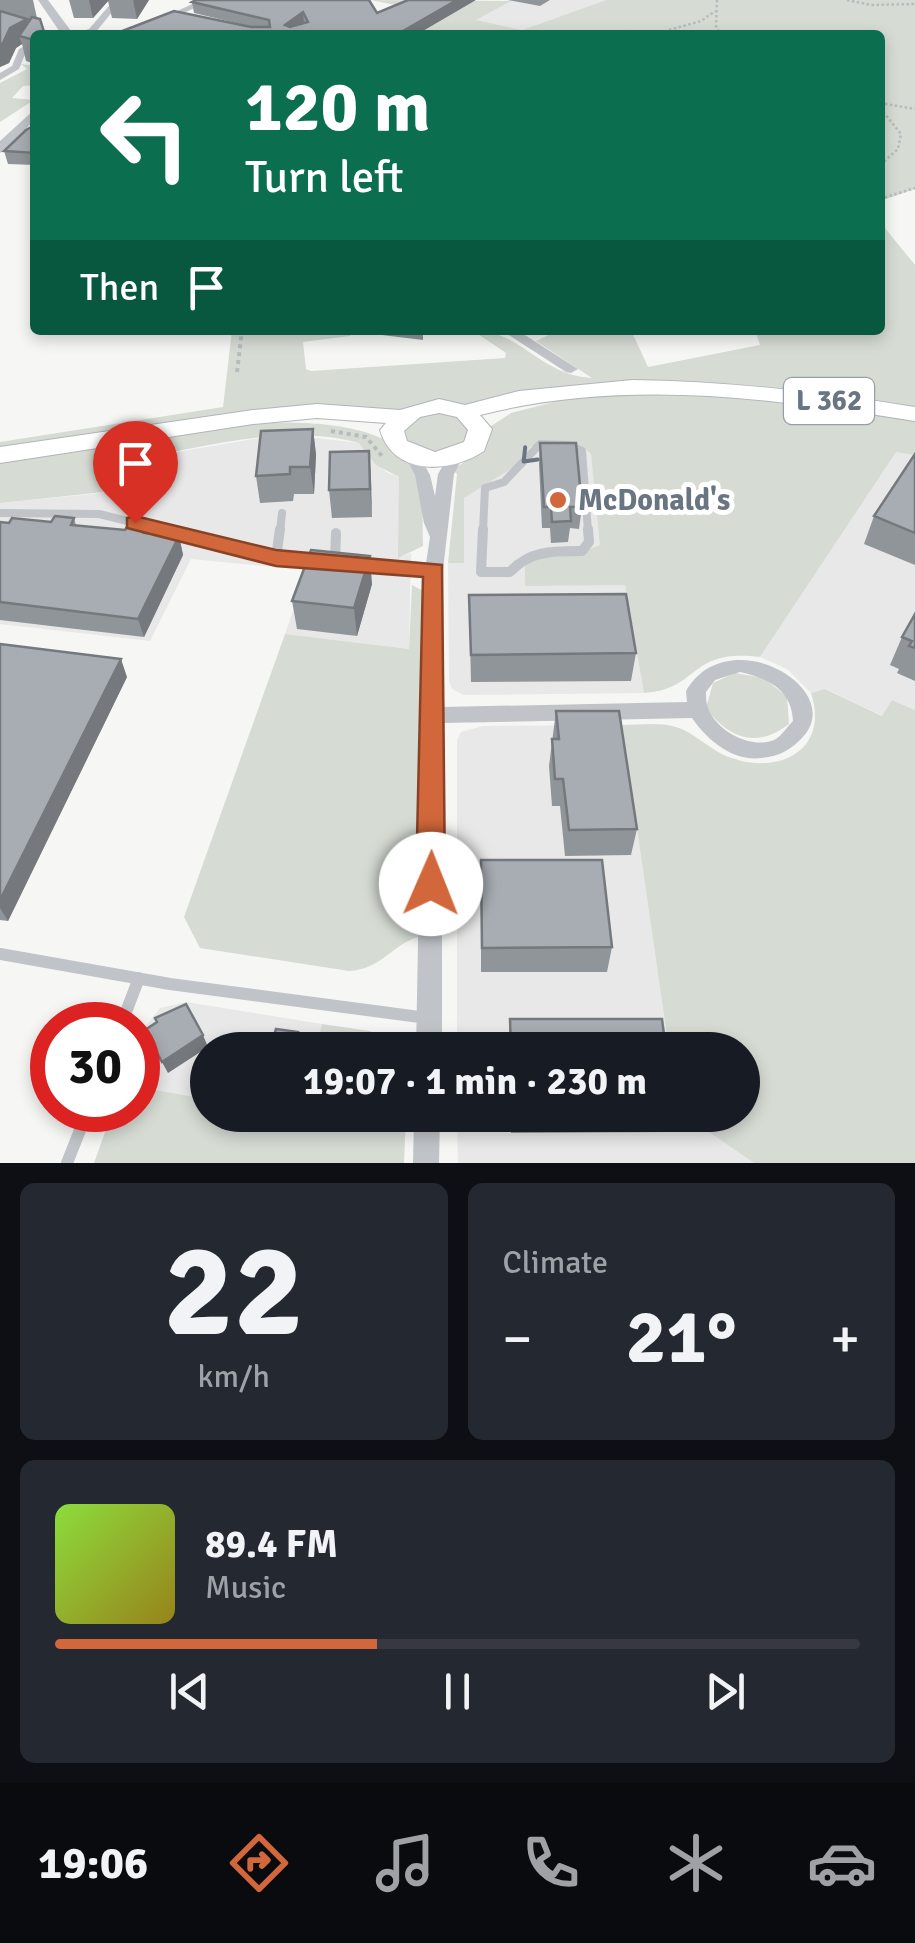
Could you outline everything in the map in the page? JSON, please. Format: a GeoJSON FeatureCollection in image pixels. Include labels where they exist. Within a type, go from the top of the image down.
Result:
{"type":"FeatureCollection","features":[{"type":"Feature","properties":{"kind":"main road","name":"L 362"},"geometry":{"type":"LineString","coordinates":[[472,421],[559,392],[635,388],[755,392],[915,414]]}},
{"type":"Feature","properties":{"kind":"main road"},"geometry":{"type":"LineString","coordinates":[[0,455],[224,420],[282,416],[397,427],[425,407],[472,421],[475,446],[455,458],[413,456],[397,427]]}},
{"type":"Feature","properties":{"kind":"street"},"geometry":{"type":"LineString","coordinates":[[43,0],[66,30]]}},
{"type":"Feature","properties":{"kind":"street"},"geometry":{"type":"LineString","coordinates":[[92,30],[118,0]]}},
{"type":"Feature","properties":{"kind":"street"},"geometry":{"type":"LineString","coordinates":[[140,30],[208,0]]}},
{"type":"Feature","properties":{"kind":"street"},"geometry":{"type":"LineString","coordinates":[[175,15],[193,19]]}},
{"type":"Feature","properties":{"kind":"street"},"geometry":{"type":"LineString","coordinates":[[0,21],[32,30]]}},
{"type":"Feature","properties":{"kind":"street"},"geometry":{"type":"LineString","coordinates":[[0,77],[16,68],[22,50],[30,46]]}},
{"type":"Feature","properties":{"kind":"street"},"geometry":{"type":"LineString","coordinates":[[0,149],[30,117]]}},
{"type":"Feature","properties":{"kind":"street"},"geometry":{"type":"LineString","coordinates":[[516,335],[571,369]]}},
{"type":"Feature","properties":{"kind":"street"},"geometry":{"type":"LineString","coordinates":[[413,456],[426,474],[430,519],[436,534]]}},
{"type":"Feature","properties":{"kind":"street"},"geometry":{"type":"LineString","coordinates":[[429,1032],[434,570],[446,474],[455,458]]}},
{"type":"Feature","properties":{"kind":"street"},"geometry":{"type":"LineString","coordinates":[[740,665],[775,674],[799,697],[804,711],[796,736],[768,750],[731,745],[715,736],[695,710],[699,683],[709,673],[740,665]]}},
{"type":"Feature","properties":{"kind":"street"},"geometry":{"type":"LineString","coordinates":[[433,715],[695,710]]}},
{"type":"Feature","properties":{"kind":"street"},"geometry":{"type":"LineString","coordinates":[[426,1163],[427,1132]]}},
{"type":"Feature","properties":{"kind":"lane"},"geometry":{"type":"LineString","coordinates":[[540,444],[568,444],[582,451],[590,542],[582,551],[538,552],[518,561],[510,572],[481,572],[486,488],[504,482],[540,444]]}},
{"type":"Feature","properties":{"kind":"lane"},"geometry":{"type":"LineString","coordinates":[[0,513],[100,514],[276,558],[434,570]]}},
{"type":"Feature","properties":{"kind":"lane"},"geometry":{"type":"LineString","coordinates":[[276,558],[282,513]]}},
{"type":"Feature","properties":{"kind":"lane"},"geometry":{"type":"LineString","coordinates":[[335,564],[336,533]]}},
{"type":"Feature","properties":{"kind":"lane"},"geometry":{"type":"LineString","coordinates":[[0,954],[139,978],[429,1018]]}},
{"type":"Feature","properties":{"kind":"lane"},"geometry":{"type":"LineString","coordinates":[[130,1002],[139,978]]}},
{"type":"Feature","properties":{"kind":"lane"},"geometry":{"type":"LineString","coordinates":[[67,1163],[79,1132]]}},
{"type":"Feature","properties":{"kind":"path"},"geometry":{"type":"LineString","coordinates":[[717,0],[714,12],[719,30]]}},
{"type":"Feature","properties":{"kind":"path"},"geometry":{"type":"LineString","coordinates":[[847,0],[871,5],[915,4]]}},
{"type":"Feature","properties":{"kind":"path"},"geometry":{"type":"LineString","coordinates":[[672,30],[688,27],[714,12]]}},
{"type":"Feature","properties":{"kind":"path"},"geometry":{"type":"LineString","coordinates":[[885,106],[915,109]]}},
{"type":"Feature","properties":{"kind":"path"},"geometry":{"type":"LineString","coordinates":[[885,112],[901,134],[898,149],[885,161]]}},
{"type":"Feature","properties":{"kind":"path"},"geometry":{"type":"LineString","coordinates":[[885,197],[915,188]]}},
{"type":"Feature","properties":{"kind":"path"},"geometry":{"type":"LineString","coordinates":[[237,372],[241,335]]}},
{"type":"Feature","properties":{"kind":"shaded area"},"geometry":{"type":"Polygon","coordinates":[[[371,0],[511,1],[476,20],[522,30],[390,30],[405,7],[371,0]]]}},
{"type":"Feature","properties":{"kind":"shaded area"},"geometry":{"type":"Polygon","coordinates":[[[505,0],[606,0],[522,30],[473,20],[510,1],[505,0]]]}},
{"type":"Feature","properties":{"kind":"shaded area"},"geometry":{"type":"Polygon","coordinates":[[[606,0],[915,0],[915,189],[885,199],[885,30],[522,30],[606,0]]]}},
{"type":"Feature","properties":{"kind":"shaded area"},"geometry":{"type":"Polygon","coordinates":[[[21,64],[30,65],[30,85],[23,86],[12,98],[30,103],[0,122],[0,83],[27,69],[21,64]]]}},
{"type":"Feature","properties":{"kind":"shaded area"},"geometry":{"type":"Polygon","coordinates":[[[885,228],[915,265],[915,409],[748,385],[595,383],[538,390],[470,406],[400,412],[229,413],[0,448],[0,442],[223,407],[231,335],[351,335],[303,342],[306,369],[311,371],[505,358],[506,353],[479,335],[498,335],[558,369],[592,378],[536,341],[549,335],[633,335],[648,367],[760,345],[757,335],[885,335],[885,228]]]}},
{"type":"Feature","properties":{"kind":"shaded area"},"geometry":{"type":"Polygon","coordinates":[[[623,393],[750,397],[915,419],[915,455],[896,452],[760,657],[720,658],[676,684],[644,693],[625,585],[525,586],[525,566],[534,561],[600,545],[591,454],[584,449],[562,442],[530,447],[513,468],[464,498],[464,563],[448,563],[457,474],[453,470],[477,453],[491,426],[511,413],[565,399],[623,393]]]}},
{"type":"Feature","properties":{"kind":"shaded area"},"geometry":{"type":"Polygon","coordinates":[[[438,413],[458,418],[469,428],[468,440],[434,454],[407,444],[402,432],[420,416],[438,413]]]}},
{"type":"Feature","properties":{"kind":"shaded area"},"geometry":{"type":"Polygon","coordinates":[[[252,423],[350,428],[396,446],[411,462],[420,484],[423,546],[398,558],[399,477],[376,465],[359,443],[331,437],[245,439],[131,460],[133,489],[0,503],[0,461],[252,423]]]}},
{"type":"Feature","properties":{"kind":"shaded area"},"geometry":{"type":"Polygon","coordinates":[[[283,434],[359,443],[386,472],[399,477],[399,557],[411,553],[409,649],[285,634],[307,570],[191,559],[150,641],[0,624],[0,503],[133,490],[130,460],[283,434]]]}},
{"type":"Feature","properties":{"kind":"shaded area"},"geometry":{"type":"Polygon","coordinates":[[[569,441],[591,454],[601,545],[525,585],[625,585],[644,693],[464,695],[452,689],[449,681],[448,563],[464,563],[464,498],[513,468],[529,447],[569,441]]]}},
{"type":"Feature","properties":{"kind":"shaded area"},"geometry":{"type":"Polygon","coordinates":[[[896,451],[915,455],[915,710],[892,700],[883,716],[826,689],[811,693],[787,669],[760,657],[896,451]]]}},
{"type":"Feature","properties":{"kind":"shaded area"},"geometry":{"type":"Polygon","coordinates":[[[412,585],[425,592],[418,937],[370,966],[349,971],[200,948],[184,917],[285,634],[409,649],[412,585]]]}},
{"type":"Feature","properties":{"kind":"shaded area"},"geometry":{"type":"Polygon","coordinates":[[[735,673],[764,678],[787,697],[789,724],[755,738],[734,733],[715,719],[706,708],[713,683],[735,673]]]}},
{"type":"Feature","properties":{"kind":"shaded area"},"geometry":{"type":"Polygon","coordinates":[[[825,689],[882,716],[892,700],[915,710],[915,1163],[754,1163],[709,1132],[760,1132],[760,1032],[666,1032],[622,725],[669,725],[741,761],[777,761],[793,755],[813,732],[811,693],[825,689]]]}},
{"type":"Feature","properties":{"kind":"shaded area"},"geometry":{"type":"Polygon","coordinates":[[[622,725],[666,1032],[457,1032],[457,740],[461,732],[483,726],[622,725]]]}},
{"type":"Feature","properties":{"kind":"shaded area"},"geometry":{"type":"Polygon","coordinates":[[[186,1002],[322,1024],[320,1032],[190,1032],[190,1096],[160,1091],[160,1008],[186,1002]]]}},
{"type":"Feature","properties":{"kind":"shaded area"},"geometry":{"type":"Polygon","coordinates":[[[322,1024],[372,1032],[320,1032],[322,1024]]]}},
{"type":"Feature","properties":{"kind":"shaded area"},"geometry":{"type":"Polygon","coordinates":[[[160,1091],[190,1096],[190,1132],[405,1132],[404,1163],[94,1163],[105,1132],[160,1132],[160,1091]]]}},
{"type":"Feature","properties":{"kind":"shaded area"},"geometry":{"type":"Polygon","coordinates":[[[457,1132],[709,1132],[754,1163],[458,1163],[457,1132]]]}},
{"type":"Feature","properties":{"kind":"building"},"geometry":{"type":"Polygon","coordinates":[[[369,0],[377,13],[408,0],[457,0],[405,30],[125,30],[174,11],[251,27],[270,27],[269,20],[192,2],[369,0]],[[303,12],[285,25],[308,22],[303,12]]]}},
{"type":"Feature","properties":{"kind":"building"},"geometry":{"type":"Polygon","coordinates":[[[0,11],[27,19],[10,28],[0,45],[0,11]]]}},
{"type":"Feature","properties":{"kind":"building"},"geometry":{"type":"Polygon","coordinates":[[[32,17],[40,19],[43,30],[30,30],[30,39],[19,36],[32,17]]]}},
{"type":"Feature","properties":{"kind":"building"},"geometry":{"type":"Polygon","coordinates":[[[30,128],[30,153],[4,151],[30,128]]]}},
{"type":"Feature","properties":{"kind":"building"},"geometry":{"type":"Polygon","coordinates":[[[313,429],[310,467],[290,467],[290,474],[256,476],[261,431],[313,429]]]}},
{"type":"Feature","properties":{"kind":"building"},"geometry":{"type":"Polygon","coordinates":[[[540,443],[576,443],[582,507],[570,507],[571,521],[552,522],[551,507],[544,507],[540,443]]]}},
{"type":"Feature","properties":{"kind":"building"},"geometry":{"type":"Polygon","coordinates":[[[369,451],[370,489],[329,490],[330,452],[369,451]]]}},
{"type":"Feature","properties":{"kind":"building"},"geometry":{"type":"Polygon","coordinates":[[[915,454],[915,533],[874,516],[915,454]]]}},
{"type":"Feature","properties":{"kind":"building"},"geometry":{"type":"Polygon","coordinates":[[[55,516],[74,518],[71,525],[125,530],[128,525],[147,526],[144,533],[179,536],[138,619],[0,602],[0,522],[9,523],[12,518],[51,522],[55,516]]]}},
{"type":"Feature","properties":{"kind":"building"},"geometry":{"type":"Polygon","coordinates":[[[311,550],[370,556],[354,608],[292,601],[311,550]]]}},
{"type":"Feature","properties":{"kind":"building"},"geometry":{"type":"Polygon","coordinates":[[[626,594],[636,653],[471,655],[469,595],[626,594]]]}},
{"type":"Feature","properties":{"kind":"building"},"geometry":{"type":"Polygon","coordinates":[[[915,614],[915,648],[909,646],[912,641],[902,637],[915,614]]]}},
{"type":"Feature","properties":{"kind":"building"},"geometry":{"type":"Polygon","coordinates":[[[0,644],[121,659],[0,900],[0,644]]]}},
{"type":"Feature","properties":{"kind":"building"},"geometry":{"type":"Polygon","coordinates":[[[556,711],[619,711],[637,829],[569,830],[563,779],[555,779],[552,739],[559,739],[556,711]]]}},
{"type":"Feature","properties":{"kind":"building"},"geometry":{"type":"Polygon","coordinates":[[[481,860],[602,860],[612,947],[482,948],[481,860]]]}},
{"type":"Feature","properties":{"kind":"building"},"geometry":{"type":"Polygon","coordinates":[[[186,1004],[201,1032],[190,1032],[190,1044],[162,1062],[160,1058],[160,1016],[186,1004]]]}},
{"type":"Feature","properties":{"kind":"building"},"geometry":{"type":"Polygon","coordinates":[[[510,1019],[662,1019],[664,1032],[510,1032],[510,1019]]]}},
{"type":"Feature","properties":{"kind":"place","name":"McDonald's"},"geometry":{"type":"Point","coordinates":[558,500]}},
{"type":"Feature","properties":{"kind":"route"},"geometry":{"type":"LineString","coordinates":[[135,523],[276,558],[434,570],[431,884]]}}]}
